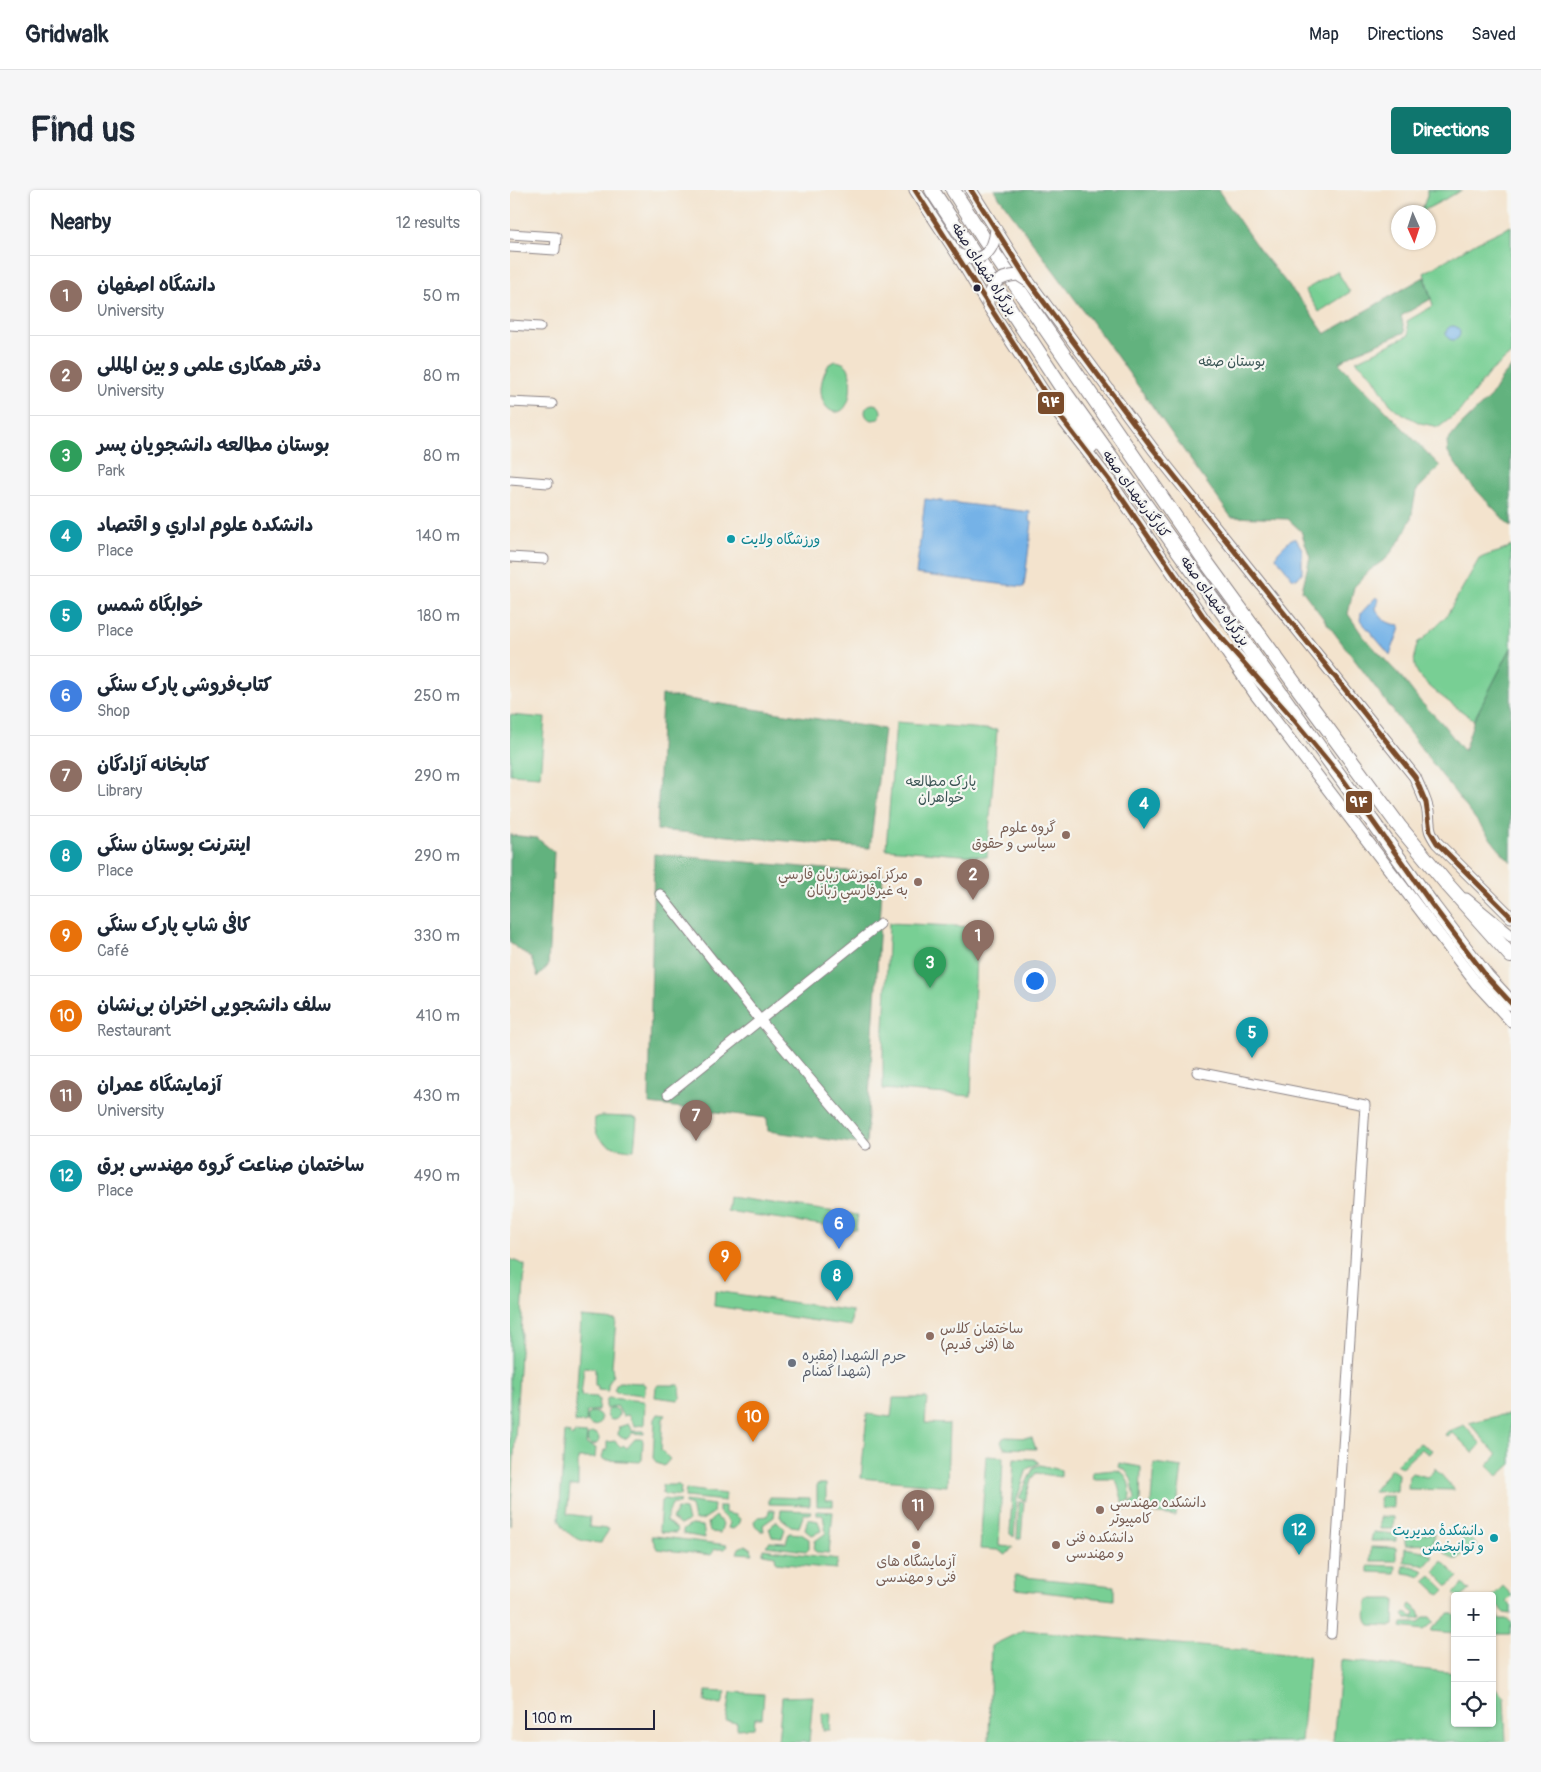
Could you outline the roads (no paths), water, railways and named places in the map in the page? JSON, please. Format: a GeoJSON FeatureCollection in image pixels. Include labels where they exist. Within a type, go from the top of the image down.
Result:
{"type":"FeatureCollection","features":[{"type":"Feature","properties":{"kind":"highway","name":"بزرگراه شهدای صفه"},"geometry":{"type":"LineString","coordinates":[[932,190],[1076,410],[1433,906],[1487,977],[1511,1003]]}},
{"type":"Feature","properties":{"kind":"highway","name":"بزرگراه شهدای صفه"},"geometry":{"type":"LineString","coordinates":[[953,190],[984,239],[1204,559],[1399,826],[1446,883],[1511,956]]}},
{"type":"Feature","properties":{"kind":"main road","name":"کنارگذرشهدای صفه"},"geometry":{"type":"LineString","coordinates":[[915,190],[1059,415],[1112,484],[1255,694],[1346,814],[1423,911],[1476,983],[1511,1021]]}},
{"type":"Feature","properties":{"kind":"main road"},"geometry":{"type":"LineString","coordinates":[[971,190],[1029,282],[1153,450],[1415,777],[1428,812],[1430,834],[1511,917]]}},
{"type":"Feature","properties":{"kind":"main road"},"geometry":{"type":"LineString","coordinates":[[957,254],[972,259],[983,256],[993,246],[996,229]]}},
{"type":"Feature","properties":{"kind":"main road"},"geometry":{"type":"LineString","coordinates":[[988,306],[989,292],[993,284],[1000,278],[1018,275],[1029,282]]}},
{"type":"Feature","properties":{"kind":"main road"},"geometry":{"type":"LineString","coordinates":[[1028,336],[1068,410],[1150,532],[1197,607]]}},
{"type":"Feature","properties":{"kind":"main road"},"geometry":{"type":"LineString","coordinates":[[1205,619],[1342,778]]}},
{"type":"Feature","properties":{"kind":"main road"},"geometry":{"type":"LineString","coordinates":[[1446,883],[1511,936]]}},
{"type":"Feature","properties":{"kind":"street"},"geometry":{"type":"LineString","coordinates":[[510,234],[556,237],[555,250],[510,247]]}},
{"type":"Feature","properties":{"kind":"street"},"geometry":{"type":"LineString","coordinates":[[510,325],[540,327]]}},
{"type":"Feature","properties":{"kind":"street"},"geometry":{"type":"LineString","coordinates":[[510,402],[552,404]]}},
{"type":"Feature","properties":{"kind":"street"},"geometry":{"type":"LineString","coordinates":[[510,480],[548,483]]}},
{"type":"Feature","properties":{"kind":"street"},"geometry":{"type":"LineString","coordinates":[[510,557],[544,559]]}},
{"type":"Feature","properties":{"kind":"street"},"geometry":{"type":"LineString","coordinates":[[660,894],[760,1020],[866,1145]]}},
{"type":"Feature","properties":{"kind":"street"},"geometry":{"type":"LineString","coordinates":[[668,1094],[880,924]]}},
{"type":"Feature","properties":{"kind":"street"},"geometry":{"type":"LineString","coordinates":[[1197,1072],[1365,1105],[1331,1634]]}},
{"type":"Feature","properties":{"kind":"water"},"geometry":{"type":"Polygon","coordinates":[[[1453,326],[1458,328],[1460,333],[1458,338],[1453,340],[1448,338],[1446,333],[1448,328],[1453,326]]]}},
{"type":"Feature","properties":{"kind":"water"},"geometry":{"type":"Polygon","coordinates":[[[925,499],[1030,512],[1029,521],[1032,522],[1024,587],[916,574],[925,499]]]}},
{"type":"Feature","properties":{"kind":"water"},"geometry":{"type":"Polygon","coordinates":[[[1291,539],[1296,539],[1302,549],[1302,573],[1297,579],[1292,578],[1276,557],[1278,552],[1291,539]]]}},
{"type":"Feature","properties":{"kind":"water"},"geometry":{"type":"Polygon","coordinates":[[[1376,597],[1378,599],[1376,609],[1380,616],[1385,621],[1400,625],[1390,655],[1360,620],[1361,613],[1376,597]]]}},
{"type":"Feature","properties":{"kind":"place","name":"ورزشگاه ولایت"},"geometry":{"type":"Point","coordinates":[731,539]}},
{"type":"Feature","properties":{"kind":"place","name":"دانشکده علوم اداري و اقتصاد"},"geometry":{"type":"Point","coordinates":[1144,829]}},
{"type":"Feature","properties":{"kind":"place","name":"گروه علوم سیاسی و حقوق"},"geometry":{"type":"Point","coordinates":[1066,835]}},
{"type":"Feature","properties":{"kind":"place","name":"مرکز آموزش زبان فارسي به غيرفارسي زبانان"},"geometry":{"type":"Point","coordinates":[918,882]}},
{"type":"Feature","properties":{"kind":"place","name":"دفتر همکاری علمی و بین المللی"},"geometry":{"type":"Point","coordinates":[973,900]}},
{"type":"Feature","properties":{"kind":"place","name":"دانشگاه اصفهان"},"geometry":{"type":"Point","coordinates":[978,961]}},
{"type":"Feature","properties":{"kind":"place","name":"بوستان مطالعه دانشجویان پسر"},"geometry":{"type":"Point","coordinates":[930,988]}},
{"type":"Feature","properties":{"kind":"place","name":"خوابگاه شمس"},"geometry":{"type":"Point","coordinates":[1252,1058]}},
{"type":"Feature","properties":{"kind":"place","name":"کتابخانه آزادگان"},"geometry":{"type":"Point","coordinates":[696,1141]}},
{"type":"Feature","properties":{"kind":"place","name":"کتاب‌فروشی پارک سنگی"},"geometry":{"type":"Point","coordinates":[839,1249]}},
{"type":"Feature","properties":{"kind":"place","name":"کافی شاپ پارک سنگی"},"geometry":{"type":"Point","coordinates":[725,1282]}},
{"type":"Feature","properties":{"kind":"place","name":"اینترنت بوستان سنگی"},"geometry":{"type":"Point","coordinates":[837,1301]}},
{"type":"Feature","properties":{"kind":"place","name":"ساختمان کلاس ها (فنی قدیم)"},"geometry":{"type":"Point","coordinates":[930,1336]}},
{"type":"Feature","properties":{"kind":"place","name":"حرم الشهدا (مقبره شهدا گمنام)"},"geometry":{"type":"Point","coordinates":[792,1363]}},
{"type":"Feature","properties":{"kind":"place","name":"سلف دانشجویی اختران بی‌نشان"},"geometry":{"type":"Point","coordinates":[753,1442]}},
{"type":"Feature","properties":{"kind":"place","name":"دانشکده مهندسی کامپیوتر"},"geometry":{"type":"Point","coordinates":[1100,1510]}},
{"type":"Feature","properties":{"kind":"place","name":"آزمایشگاه عمران"},"geometry":{"type":"Point","coordinates":[918,1531]}},
{"type":"Feature","properties":{"kind":"place","name":"دانشکدهٔ مدیریت و توانبخشی"},"geometry":{"type":"Point","coordinates":[1494,1538]}},
{"type":"Feature","properties":{"kind":"place","name":"آزمایشگاه های فنی و مهندسی"},"geometry":{"type":"Point","coordinates":[916,1545]}},
{"type":"Feature","properties":{"kind":"place","name":"دانشکده فنی و مهندسی"},"geometry":{"type":"Point","coordinates":[1056,1545]}},
{"type":"Feature","properties":{"kind":"place","name":"ساختمان صناعت گروه مهندسی برق"},"geometry":{"type":"Point","coordinates":[1299,1555]}},
{"type":"Feature","properties":{"kind":"park label","name":"بوستان صفه"},"geometry":{"type":"Point","coordinates":[1232,361]}},
{"type":"Feature","properties":{"kind":"park label","name":"پارک مطالعه خواهران"},"geometry":{"type":"Point","coordinates":[941,790]}}]}
